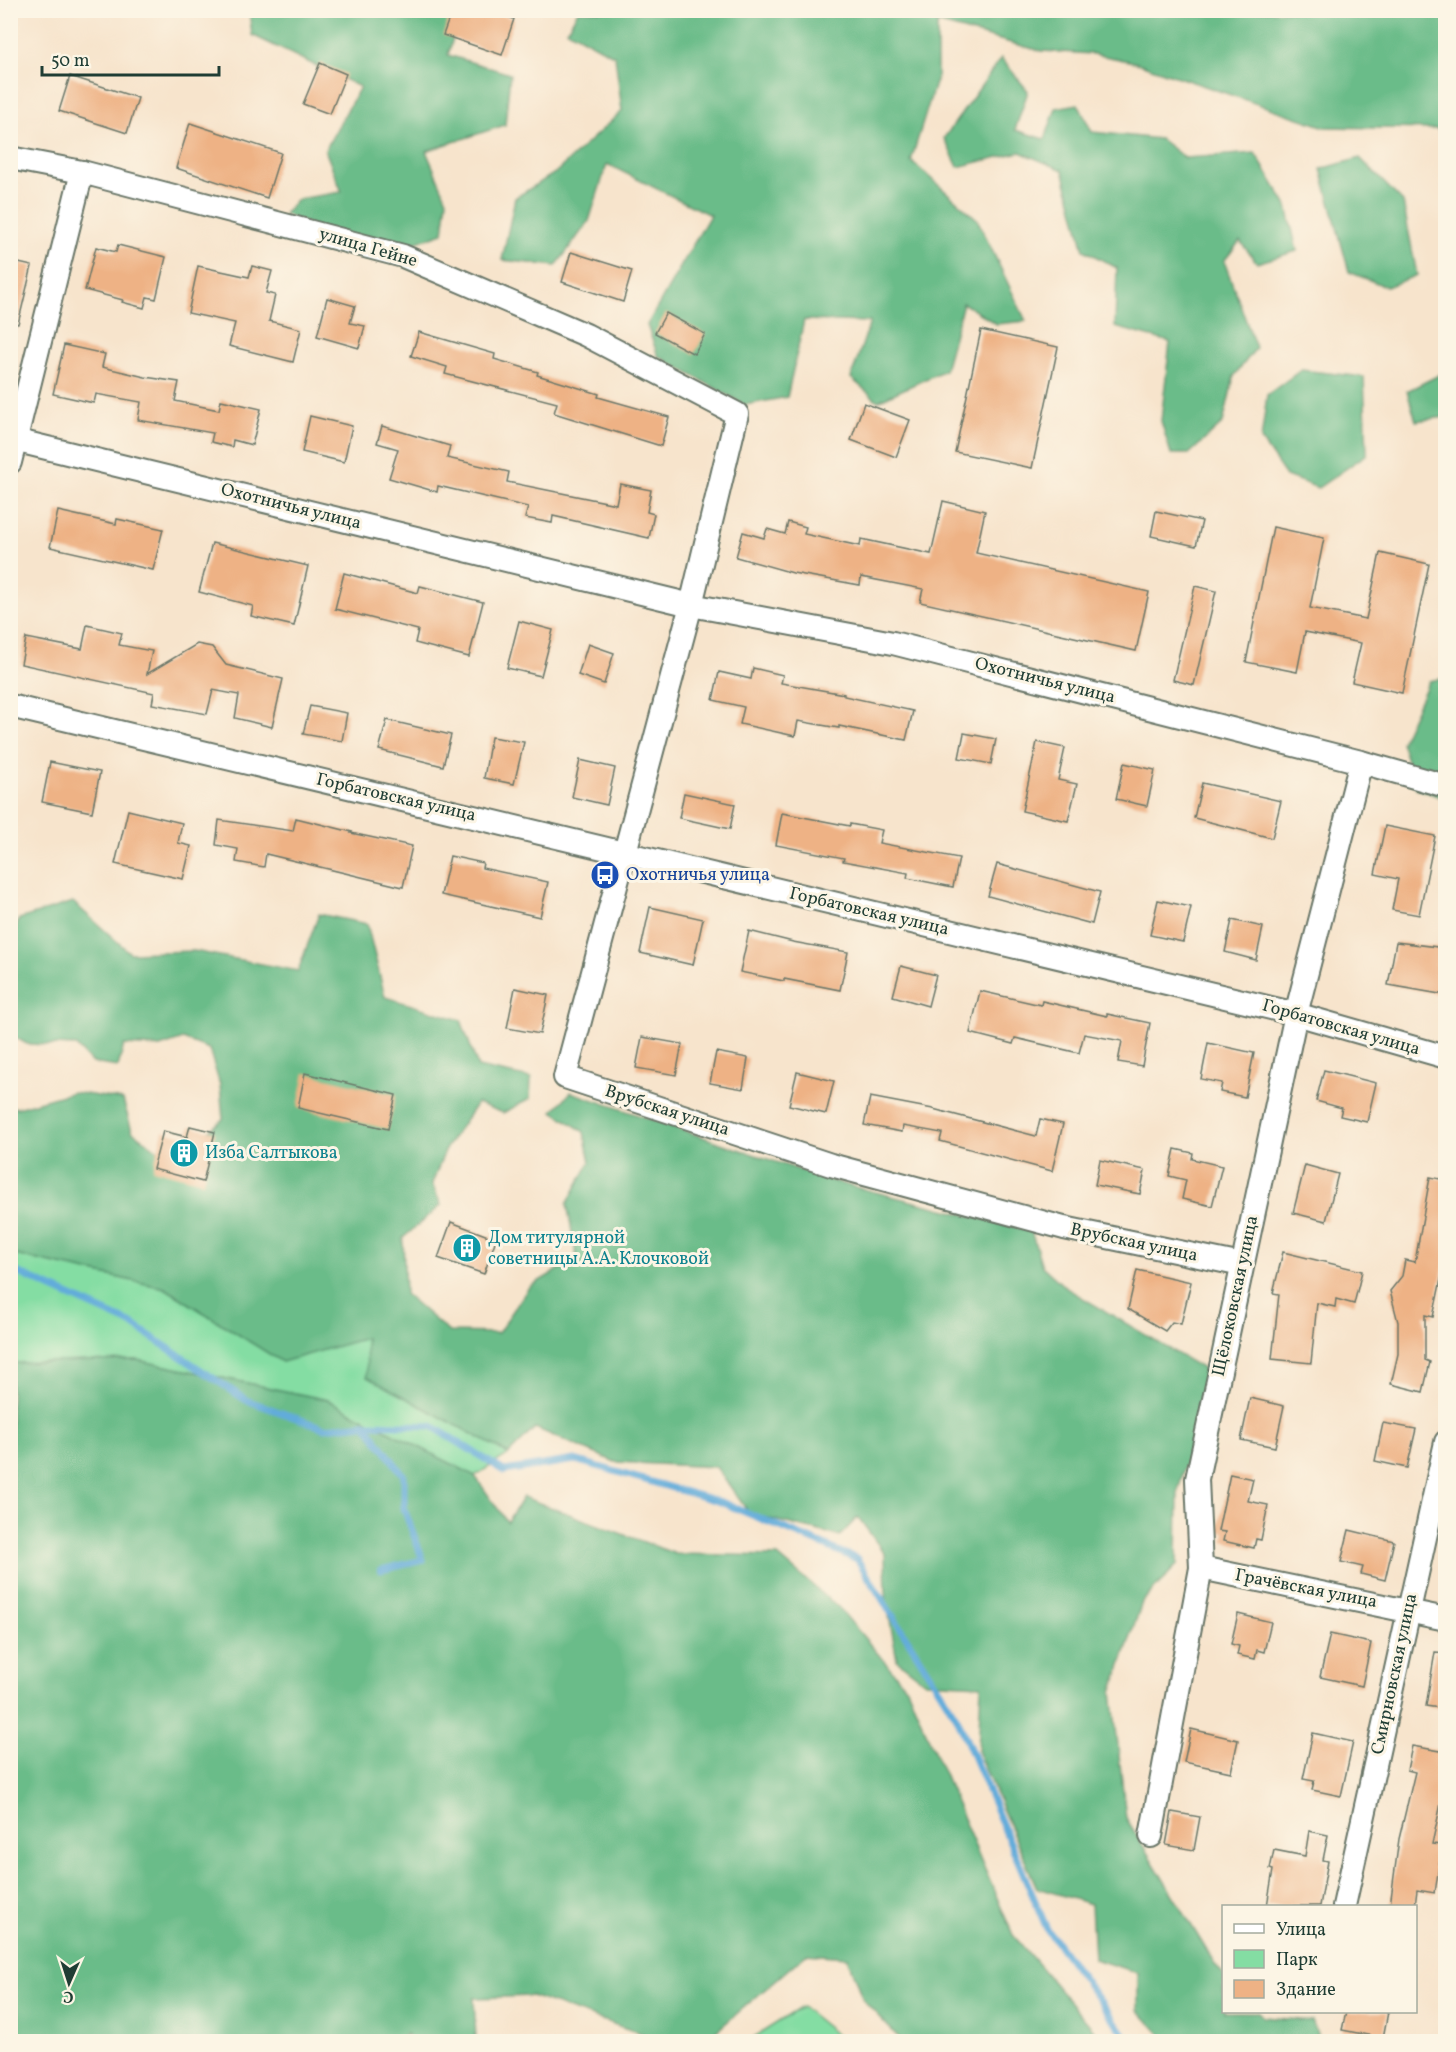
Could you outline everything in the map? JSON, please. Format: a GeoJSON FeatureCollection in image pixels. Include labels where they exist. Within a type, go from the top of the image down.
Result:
{"type":"FeatureCollection","features":[{"type":"Feature","properties":{"kind":"street","name":"улица Гейне"},"geometry":{"type":"LineString","coordinates":[[10,158],[82,172],[403,256],[586,335],[737,414]]}},
{"type":"Feature","properties":{"kind":"street"},"geometry":{"type":"LineString","coordinates":[[12,447],[82,172]]}},
{"type":"Feature","properties":{"kind":"street","name":"Врубская улица"},"geometry":{"type":"LineString","coordinates":[[737,414],[691,605],[565,1077],[831,1165],[1065,1228],[1242,1265]]}},
{"type":"Feature","properties":{"kind":"street","name":"Охотничья улица"},"geometry":{"type":"LineString","coordinates":[[12,447],[691,605],[894,643],[1361,762],[1446,786]]}},
{"type":"Feature","properties":{"kind":"street","name":"Горбатовская улица"},"geometry":{"type":"LineString","coordinates":[[10,706],[1296,1014],[1446,1058]]}},
{"type":"Feature","properties":{"kind":"street","name":"Щёлоковская улица"},"geometry":{"type":"LineString","coordinates":[[1150,1836],[1201,1568],[1197,1479],[1296,1014],[1361,762]]}},
{"type":"Feature","properties":{"kind":"street","name":"Смирновская улица"},"geometry":{"type":"LineString","coordinates":[[1344,1905],[1446,1442]]}},
{"type":"Feature","properties":{"kind":"street","name":"Грачёвская улица"},"geometry":{"type":"LineString","coordinates":[[1201,1568],[1446,1619]]}},
{"type":"Feature","properties":{"kind":"green space"},"geometry":{"type":"Polygon","coordinates":[[[249,11],[461,11],[448,55],[510,74],[505,125],[426,151],[447,200],[443,233],[383,254],[284,214],[298,199],[342,192],[325,150],[360,87],[252,35],[249,11]]]}},
{"type":"Feature","properties":{"kind":"green space"},"geometry":{"type":"Polygon","coordinates":[[[578,11],[1445,11],[1445,147],[1438,129],[1325,127],[1134,62],[1094,54],[1041,51],[937,23],[937,77],[911,161],[977,219],[1026,321],[996,324],[963,303],[945,370],[878,401],[851,378],[870,322],[804,320],[787,397],[745,405],[658,356],[647,325],[710,215],[607,164],[589,221],[556,266],[502,260],[515,198],[555,173],[622,111],[615,56],[567,30],[578,11]]]}},
{"type":"Feature","properties":{"kind":"green space"},"geometry":{"type":"Polygon","coordinates":[[[1001,58],[1028,91],[1015,130],[1045,139],[1056,108],[1078,104],[1092,132],[1160,139],[1185,158],[1255,153],[1287,206],[1297,251],[1257,263],[1240,241],[1224,261],[1256,348],[1234,376],[1223,423],[1189,454],[1171,454],[1161,421],[1170,342],[1115,327],[1117,268],[1084,250],[1063,170],[1020,152],[958,167],[944,138],[1001,58]]]}},
{"type":"Feature","properties":{"kind":"green space"},"geometry":{"type":"Polygon","coordinates":[[[1360,158],[1403,202],[1417,275],[1387,287],[1349,272],[1321,169],[1360,158]]]}},
{"type":"Feature","properties":{"kind":"green space"},"geometry":{"type":"Polygon","coordinates":[[[1301,370],[1364,377],[1367,454],[1318,488],[1286,476],[1261,440],[1267,395],[1301,370]]]}},
{"type":"Feature","properties":{"kind":"green space"},"geometry":{"type":"Polygon","coordinates":[[[1445,372],[1445,417],[1416,421],[1407,391],[1445,372]]]}},
{"type":"Feature","properties":{"kind":"green space"},"geometry":{"type":"Polygon","coordinates":[[[1445,678],[1445,799],[1416,788],[1401,742],[1429,681],[1445,678]]]}},
{"type":"Feature","properties":{"kind":"green space"},"geometry":{"type":"Polygon","coordinates":[[[73,902],[130,953],[194,951],[298,971],[319,914],[367,924],[385,997],[461,1020],[478,1067],[531,1078],[530,1099],[503,1113],[477,1103],[446,1148],[432,1184],[441,1205],[403,1238],[405,1294],[449,1332],[498,1333],[529,1287],[577,1259],[567,1204],[590,1162],[584,1132],[553,1111],[571,1092],[835,1182],[1031,1231],[1042,1266],[1066,1288],[1210,1373],[1178,1491],[1177,1565],[1142,1602],[1112,1692],[1126,1818],[1222,1973],[1222,2013],[1259,2013],[1263,2017],[1312,2021],[1320,2041],[1167,2041],[1138,2010],[1138,1973],[1094,1959],[1091,1904],[1037,1888],[978,1753],[981,1685],[925,1682],[897,1660],[886,1599],[885,1554],[858,1517],[840,1536],[750,1514],[716,1467],[615,1462],[535,1428],[509,1454],[367,1377],[366,1338],[282,1362],[165,1288],[11,1254],[10,1106],[17,1108],[73,1092],[123,1100],[132,1131],[158,1150],[192,1145],[223,1119],[220,1085],[209,1049],[183,1039],[160,1047],[124,1045],[118,1067],[92,1063],[76,1046],[27,1044],[11,1035],[11,942],[19,919],[73,902]]]}},
{"type":"Feature","properties":{"kind":"green space"},"geometry":{"type":"Polygon","coordinates":[[[10,1254],[165,1288],[282,1362],[366,1337],[368,1377],[509,1454],[475,1476],[328,1400],[137,1360],[11,1363],[10,1254]]]}},
{"type":"Feature","properties":{"kind":"green space"},"geometry":{"type":"Polygon","coordinates":[[[137,1360],[328,1400],[475,1476],[507,1522],[523,1497],[676,1554],[778,1556],[839,1608],[907,1688],[1013,1935],[1103,2041],[902,2041],[863,2000],[847,1957],[806,1954],[705,2041],[663,2041],[531,1996],[474,1998],[476,2041],[412,2041],[406,2034],[399,2042],[11,2041],[11,1363],[137,1360]]]}},
{"type":"Feature","properties":{"kind":"green space"},"geometry":{"type":"Polygon","coordinates":[[[802,2007],[844,2041],[748,2041],[802,2007]]]}},
{"type":"Feature","properties":{"kind":"building"},"geometry":{"type":"Polygon","coordinates":[[[452,10],[487,10],[514,19],[502,55],[443,35],[452,10]]]}},
{"type":"Feature","properties":{"kind":"building"},"geometry":{"type":"Polygon","coordinates":[[[320,63],[346,74],[330,114],[303,104],[320,63]]]}},
{"type":"Feature","properties":{"kind":"building"},"geometry":{"type":"Polygon","coordinates":[[[70,76],[138,98],[127,133],[59,111],[70,76]]]}},
{"type":"Feature","properties":{"kind":"building"},"geometry":{"type":"Polygon","coordinates":[[[190,123],[281,153],[267,198],[176,168],[190,123]]]}},
{"type":"Feature","properties":{"kind":"building"},"geometry":{"type":"Polygon","coordinates":[[[118,245],[166,257],[156,299],[147,297],[144,308],[85,290],[96,247],[116,252],[118,245]]]}},
{"type":"Feature","properties":{"kind":"building"},"geometry":{"type":"Polygon","coordinates":[[[571,252],[632,271],[623,302],[562,282],[571,252]]]}},
{"type":"Feature","properties":{"kind":"building"},"geometry":{"type":"Polygon","coordinates":[[[10,261],[32,266],[18,324],[10,323],[10,261]]]}},
{"type":"Feature","properties":{"kind":"building"},"geometry":{"type":"Polygon","coordinates":[[[198,266],[249,277],[252,266],[272,271],[266,293],[275,295],[269,321],[301,329],[293,362],[229,346],[235,323],[188,313],[198,266]]]}},
{"type":"Feature","properties":{"kind":"building"},"geometry":{"type":"Polygon","coordinates":[[[327,298],[355,306],[350,323],[365,326],[359,348],[317,336],[327,298]]]}},
{"type":"Feature","properties":{"kind":"building"},"geometry":{"type":"Polygon","coordinates":[[[666,313],[705,334],[694,354],[655,333],[666,313]]]}},
{"type":"Feature","properties":{"kind":"building"},"geometry":{"type":"Polygon","coordinates":[[[981,330],[1058,347],[1032,468],[955,452],[981,330]]]}},
{"type":"Feature","properties":{"kind":"building"},"geometry":{"type":"Polygon","coordinates":[[[419,332],[495,354],[494,359],[599,394],[598,397],[669,417],[661,446],[554,413],[557,403],[445,374],[447,367],[411,356],[419,332]]]}},
{"type":"Feature","properties":{"kind":"building"},"geometry":{"type":"Polygon","coordinates":[[[64,345],[105,354],[102,367],[179,382],[175,401],[219,410],[221,400],[261,409],[252,445],[233,440],[232,447],[211,442],[213,433],[138,420],[141,402],[96,394],[94,403],[53,394],[64,345]]]}},
{"type":"Feature","properties":{"kind":"building"},"geometry":{"type":"Polygon","coordinates":[[[864,403],[910,420],[896,457],[851,440],[864,403]]]}},
{"type":"Feature","properties":{"kind":"building"},"geometry":{"type":"Polygon","coordinates":[[[310,416],[352,426],[344,462],[302,452],[310,416]]]}},
{"type":"Feature","properties":{"kind":"building"},"geometry":{"type":"Polygon","coordinates":[[[382,426],[450,446],[447,458],[509,472],[507,482],[616,504],[620,484],[651,490],[647,512],[654,514],[649,538],[553,516],[552,523],[525,518],[528,507],[438,486],[437,492],[389,478],[398,449],[377,443],[382,426]]]}},
{"type":"Feature","properties":{"kind":"building"},"geometry":{"type":"Polygon","coordinates":[[[943,501],[985,511],[976,553],[1149,592],[1136,651],[920,602],[923,589],[861,577],[860,585],[793,573],[736,557],[743,532],[764,538],[767,529],[785,534],[788,522],[806,527],[804,534],[860,546],[861,539],[931,554],[943,501]]]}},
{"type":"Feature","properties":{"kind":"building"},"geometry":{"type":"Polygon","coordinates":[[[58,511],[116,524],[117,519],[163,529],[153,570],[50,547],[58,511]]]}},
{"type":"Feature","properties":{"kind":"building"},"geometry":{"type":"Polygon","coordinates":[[[1156,511],[1202,521],[1196,546],[1151,536],[1156,511]]]}},
{"type":"Feature","properties":{"kind":"building"},"geometry":{"type":"Polygon","coordinates":[[[1273,527],[1324,538],[1310,608],[1366,619],[1380,553],[1429,564],[1402,693],[1352,682],[1361,643],[1305,632],[1297,672],[1246,662],[1273,527]]]}},
{"type":"Feature","properties":{"kind":"building"},"geometry":{"type":"Polygon","coordinates":[[[212,543],[308,566],[294,626],[251,616],[253,606],[199,592],[212,543]]]}},
{"type":"Feature","properties":{"kind":"building"},"geometry":{"type":"Polygon","coordinates":[[[344,573],[418,593],[420,586],[483,602],[469,657],[415,643],[418,630],[335,609],[344,573]]]}},
{"type":"Feature","properties":{"kind":"building"},"geometry":{"type":"Polygon","coordinates":[[[1195,586],[1216,591],[1194,685],[1173,680],[1195,586]]]}},
{"type":"Feature","properties":{"kind":"building"},"geometry":{"type":"Polygon","coordinates":[[[519,621],[553,630],[541,676],[507,668],[519,621]]]}},
{"type":"Feature","properties":{"kind":"building"},"geometry":{"type":"Polygon","coordinates":[[[87,625],[122,633],[119,645],[152,651],[147,674],[197,644],[212,647],[226,665],[283,679],[272,727],[235,718],[239,695],[213,690],[207,714],[152,704],[154,693],[21,664],[26,638],[82,649],[87,625]]]}},
{"type":"Feature","properties":{"kind":"building"},"geometry":{"type":"Polygon","coordinates":[[[588,644],[614,653],[604,684],[578,675],[588,644]]]}},
{"type":"Feature","properties":{"kind":"building"},"geometry":{"type":"Polygon","coordinates":[[[753,668],[783,675],[781,683],[844,694],[844,696],[913,711],[906,740],[839,726],[839,728],[798,721],[795,736],[740,724],[744,707],[713,700],[719,672],[751,679],[753,668]]]}},
{"type":"Feature","properties":{"kind":"building"},"geometry":{"type":"Polygon","coordinates":[[[310,706],[347,713],[342,741],[303,734],[310,706]]]}},
{"type":"Feature","properties":{"kind":"building"},"geometry":{"type":"Polygon","coordinates":[[[387,720],[451,735],[443,766],[379,750],[387,720]]]}},
{"type":"Feature","properties":{"kind":"building"},"geometry":{"type":"Polygon","coordinates":[[[964,733],[996,739],[991,764],[959,758],[964,733]]]}},
{"type":"Feature","properties":{"kind":"building"},"geometry":{"type":"Polygon","coordinates":[[[491,737],[524,742],[514,784],[484,778],[491,737]]]}},
{"type":"Feature","properties":{"kind":"building"},"geometry":{"type":"Polygon","coordinates":[[[1037,742],[1065,748],[1058,780],[1077,784],[1068,821],[1022,811],[1037,742]]]}},
{"type":"Feature","properties":{"kind":"building"},"geometry":{"type":"Polygon","coordinates":[[[580,760],[615,768],[607,805],[572,797],[580,760]]]}},
{"type":"Feature","properties":{"kind":"building"},"geometry":{"type":"Polygon","coordinates":[[[50,762],[100,772],[92,812],[42,802],[50,762]]]}},
{"type":"Feature","properties":{"kind":"building"},"geometry":{"type":"Polygon","coordinates":[[[1124,763],[1155,770],[1147,806],[1116,799],[1124,763]]]}},
{"type":"Feature","properties":{"kind":"building"},"geometry":{"type":"Polygon","coordinates":[[[1202,783],[1281,801],[1272,838],[1194,818],[1202,783]]]}},
{"type":"Feature","properties":{"kind":"building"},"geometry":{"type":"Polygon","coordinates":[[[684,793],[735,804],[730,829],[679,818],[684,793]]]}},
{"type":"Feature","properties":{"kind":"building"},"geometry":{"type":"Polygon","coordinates":[[[128,810],[182,823],[178,843],[191,846],[183,879],[115,864],[128,810]]]}},
{"type":"Feature","properties":{"kind":"building"},"geometry":{"type":"Polygon","coordinates":[[[782,813],[882,830],[879,843],[959,858],[953,887],[907,878],[908,873],[776,845],[782,813]]]}},
{"type":"Feature","properties":{"kind":"building"},"geometry":{"type":"Polygon","coordinates":[[[296,818],[412,846],[403,887],[266,854],[264,867],[236,862],[238,849],[216,845],[219,820],[293,831],[296,818]]]}},
{"type":"Feature","properties":{"kind":"building"},"geometry":{"type":"Polygon","coordinates":[[[1385,826],[1435,836],[1419,915],[1392,910],[1398,879],[1375,874],[1385,826]]]}},
{"type":"Feature","properties":{"kind":"building"},"geometry":{"type":"Polygon","coordinates":[[[450,856],[483,863],[482,868],[548,882],[540,917],[441,895],[450,856]]]}},
{"type":"Feature","properties":{"kind":"building"},"geometry":{"type":"Polygon","coordinates":[[[997,864],[1100,892],[1092,924],[988,896],[997,864]]]}},
{"type":"Feature","properties":{"kind":"building"},"geometry":{"type":"Polygon","coordinates":[[[1158,900],[1191,907],[1183,942],[1150,935],[1158,900]]]}},
{"type":"Feature","properties":{"kind":"building"},"geometry":{"type":"Polygon","coordinates":[[[650,907],[703,919],[693,965],[640,953],[650,907]]]}},
{"type":"Feature","properties":{"kind":"building"},"geometry":{"type":"Polygon","coordinates":[[[1232,920],[1263,927],[1256,960],[1225,952],[1232,920]]]}},
{"type":"Feature","properties":{"kind":"building"},"geometry":{"type":"Polygon","coordinates":[[[749,931],[848,952],[840,990],[740,972],[749,931]]]}},
{"type":"Feature","properties":{"kind":"building"},"geometry":{"type":"Polygon","coordinates":[[[1396,942],[1446,948],[1446,995],[1388,985],[1396,942]]]}},
{"type":"Feature","properties":{"kind":"building"},"geometry":{"type":"Polygon","coordinates":[[[901,966],[936,975],[928,1006],[893,996],[901,966]]]}},
{"type":"Feature","properties":{"kind":"building"},"geometry":{"type":"Polygon","coordinates":[[[515,988],[548,995],[540,1034],[507,1028],[515,988]]]}},
{"type":"Feature","properties":{"kind":"building"},"geometry":{"type":"Polygon","coordinates":[[[980,991],[1041,1005],[1042,1001],[1150,1023],[1142,1066],[1118,1062],[1122,1041],[1084,1034],[1079,1053],[1015,1038],[1013,1044],[970,1033],[980,991]]]}},
{"type":"Feature","properties":{"kind":"building"},"geometry":{"type":"Polygon","coordinates":[[[642,1037],[682,1044],[676,1075],[636,1068],[642,1037]]]}},
{"type":"Feature","properties":{"kind":"building"},"geometry":{"type":"Polygon","coordinates":[[[1208,1043],[1254,1053],[1245,1097],[1220,1092],[1222,1083],[1201,1079],[1208,1043]]]}},
{"type":"Feature","properties":{"kind":"building"},"geometry":{"type":"Polygon","coordinates":[[[716,1052],[748,1058],[743,1089],[710,1083],[716,1052]]]}},
{"type":"Feature","properties":{"kind":"building"},"geometry":{"type":"Polygon","coordinates":[[[1324,1070],[1376,1083],[1367,1122],[1340,1116],[1342,1108],[1316,1101],[1324,1070]]]}},
{"type":"Feature","properties":{"kind":"building"},"geometry":{"type":"Polygon","coordinates":[[[797,1072],[834,1081],[826,1114],[789,1105],[797,1072]]]}},
{"type":"Feature","properties":{"kind":"building"},"geometry":{"type":"Polygon","coordinates":[[[305,1073],[396,1095],[388,1129],[298,1108],[305,1073]]]}},
{"type":"Feature","properties":{"kind":"building"},"geometry":{"type":"Polygon","coordinates":[[[870,1097],[933,1109],[1036,1136],[1040,1119],[1063,1124],[1052,1171],[940,1141],[942,1133],[903,1126],[902,1132],[864,1125],[870,1097]]]}},
{"type":"Feature","properties":{"kind":"building","name":"Изба Салтыкова"},"geometry":{"type":"Polygon","coordinates":[[[190,1126],[215,1132],[203,1182],[153,1169],[163,1131],[187,1137],[190,1126]]]}},
{"type":"Feature","properties":{"kind":"building"},"geometry":{"type":"Polygon","coordinates":[[[1175,1149],[1193,1153],[1192,1159],[1222,1166],[1212,1206],[1182,1199],[1186,1180],[1169,1176],[1175,1149]]]}},
{"type":"Feature","properties":{"kind":"building"},"geometry":{"type":"Polygon","coordinates":[[[1100,1160],[1145,1170],[1140,1194],[1095,1185],[1100,1160]]]}},
{"type":"Feature","properties":{"kind":"building"},"geometry":{"type":"Polygon","coordinates":[[[1305,1165],[1338,1174],[1326,1221],[1293,1213],[1305,1165]]]}},
{"type":"Feature","properties":{"kind":"building"},"geometry":{"type":"Polygon","coordinates":[[[1430,1177],[1446,1180],[1446,1256],[1433,1317],[1425,1315],[1425,1360],[1430,1362],[1423,1392],[1391,1384],[1398,1354],[1398,1322],[1390,1291],[1402,1276],[1405,1260],[1415,1262],[1430,1177]]]}},
{"type":"Feature","properties":{"kind":"building","name":"Дом титулярной советницы А.А. Клочковой"},"geometry":{"type":"Polygon","coordinates":[[[451,1222],[496,1239],[484,1274],[438,1258],[451,1222]]]}},
{"type":"Feature","properties":{"kind":"building"},"geometry":{"type":"Polygon","coordinates":[[[1283,1252],[1362,1271],[1354,1304],[1336,1299],[1335,1307],[1317,1303],[1311,1363],[1272,1359],[1279,1294],[1273,1293],[1283,1252]]]}},
{"type":"Feature","properties":{"kind":"building"},"geometry":{"type":"Polygon","coordinates":[[[1137,1270],[1191,1282],[1181,1324],[1172,1322],[1165,1331],[1128,1309],[1137,1270]]]}},
{"type":"Feature","properties":{"kind":"building"},"geometry":{"type":"Polygon","coordinates":[[[1250,1398],[1284,1406],[1275,1447],[1241,1440],[1250,1398]]]}},
{"type":"Feature","properties":{"kind":"building"},"geometry":{"type":"Polygon","coordinates":[[[1383,1423],[1416,1429],[1407,1468],[1375,1461],[1383,1423]]]}},
{"type":"Feature","properties":{"kind":"building"},"geometry":{"type":"Polygon","coordinates":[[[1230,1474],[1253,1479],[1248,1501],[1268,1505],[1261,1540],[1256,1539],[1254,1548],[1223,1541],[1225,1532],[1218,1531],[1230,1474]]]}},
{"type":"Feature","properties":{"kind":"building"},"geometry":{"type":"Polygon","coordinates":[[[1349,1530],[1394,1541],[1385,1580],[1361,1574],[1363,1567],[1341,1562],[1349,1530]]]}},
{"type":"Feature","properties":{"kind":"building"},"geometry":{"type":"Polygon","coordinates":[[[1238,1614],[1271,1622],[1264,1652],[1257,1650],[1255,1659],[1237,1655],[1239,1646],[1231,1644],[1238,1614]]]}},
{"type":"Feature","properties":{"kind":"building"},"geometry":{"type":"Polygon","coordinates":[[[1330,1634],[1371,1643],[1362,1686],[1320,1677],[1330,1634]]]}},
{"type":"Feature","properties":{"kind":"building"},"geometry":{"type":"Polygon","coordinates":[[[1435,1652],[1446,1653],[1446,1709],[1426,1706],[1435,1652]]]}},
{"type":"Feature","properties":{"kind":"building"},"geometry":{"type":"Polygon","coordinates":[[[1191,1729],[1238,1740],[1231,1772],[1184,1762],[1191,1729]]]}},
{"type":"Feature","properties":{"kind":"building"},"geometry":{"type":"Polygon","coordinates":[[[1313,1733],[1353,1742],[1341,1796],[1312,1790],[1314,1781],[1303,1779],[1313,1733]]]}},
{"type":"Feature","properties":{"kind":"building"},"geometry":{"type":"Polygon","coordinates":[[[1412,1746],[1446,1752],[1446,1781],[1432,1844],[1442,1845],[1435,1893],[1417,1890],[1415,1905],[1390,1905],[1399,1839],[1415,1772],[1407,1770],[1412,1746]]]}},
{"type":"Feature","properties":{"kind":"building"},"geometry":{"type":"Polygon","coordinates":[[[1172,1812],[1200,1817],[1194,1850],[1166,1845],[1172,1812]]]}},
{"type":"Feature","properties":{"kind":"building"},"geometry":{"type":"Polygon","coordinates":[[[1309,1831],[1328,1835],[1323,1860],[1328,1861],[1320,1905],[1267,1905],[1274,1850],[1305,1856],[1309,1831]]]}},
{"type":"Feature","properties":{"kind":"building"},"geometry":{"type":"Polygon","coordinates":[[[1346,2013],[1388,2013],[1383,2038],[1342,2030],[1346,2013]]]}},
{"type":"Feature","properties":{"kind":"waterway"},"geometry":{"type":"LineString","coordinates":[[10,1269],[132,1324],[246,1400],[324,1428],[365,1424],[432,1426],[504,1471],[575,1460],[721,1502],[857,1559],[957,1718],[1047,1929],[1130,2042]]}},
{"type":"Feature","properties":{"kind":"waterway"},"geometry":{"type":"LineString","coordinates":[[365,1424],[404,1476],[404,1509],[423,1560],[381,1570]]}},
{"type":"Feature","properties":{"kind":"place","name":"Охотничья улица"},"geometry":{"type":"Point","coordinates":[605,875]}},
{"type":"Feature","properties":{"kind":"place","name":"Изба Салтыкова"},"geometry":{"type":"Point","coordinates":[184,1153]}},
{"type":"Feature","properties":{"kind":"place","name":"Дом титулярной советницы А.А. Клочковой"},"geometry":{"type":"Point","coordinates":[467,1248]}}]}
